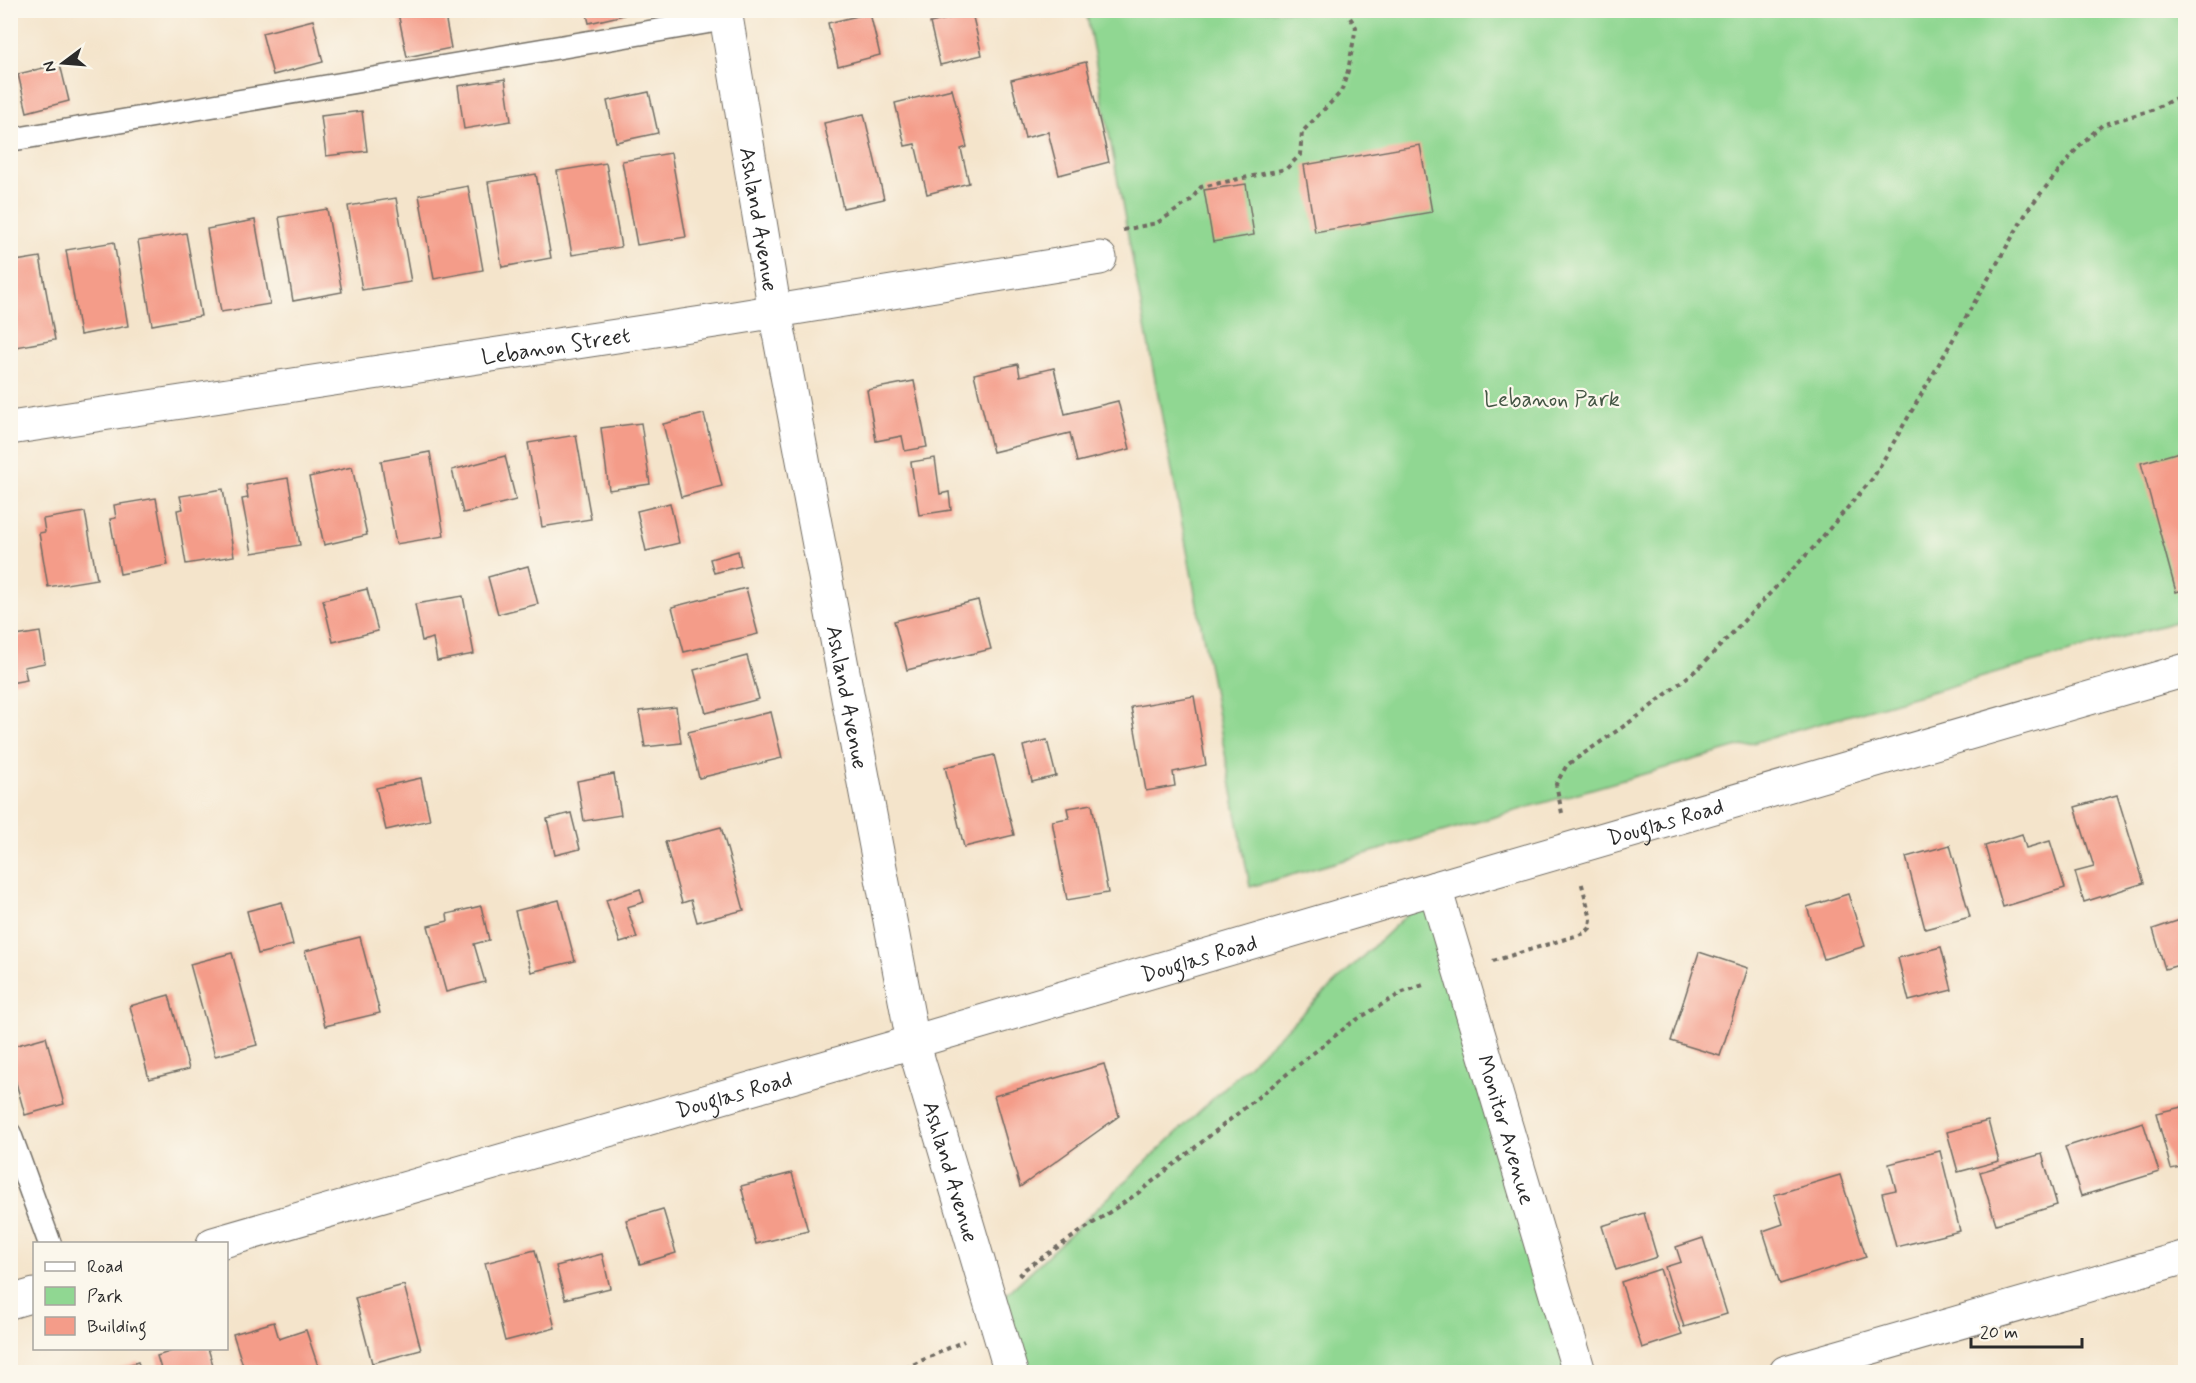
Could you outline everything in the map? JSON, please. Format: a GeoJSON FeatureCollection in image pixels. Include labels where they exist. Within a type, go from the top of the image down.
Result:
{"type":"FeatureCollection","features":[{"type":"Feature","properties":{"kind":"street","name":"Ashland Avenue"},"geometry":{"type":"LineString","coordinates":[[725,15],[775,312],[913,1042],[1011,1372]]}},
{"type":"Feature","properties":{"kind":"street","name":"Lebanon Street"},"geometry":{"type":"LineString","coordinates":[[10,428],[775,312],[1107,245]]}},
{"type":"Feature","properties":{"kind":"street","name":"Douglas Road"},"geometry":{"type":"LineString","coordinates":[[220,1242],[2186,670]]}},
{"type":"Feature","properties":{"kind":"street","name":"Monitor Avenue"},"geometry":{"type":"LineString","coordinates":[[1435,888],[1579,1372]]}},
{"type":"Feature","properties":{"kind":"street"},"geometry":{"type":"LineString","coordinates":[[1786,1372],[2186,1257]]}},
{"type":"Feature","properties":{"kind":"street"},"geometry":{"type":"LineString","coordinates":[[10,1302],[33,1295]]}},
{"type":"Feature","properties":{"kind":"lane"},"geometry":{"type":"LineString","coordinates":[[10,140],[725,15]]}},
{"type":"Feature","properties":{"kind":"lane"},"geometry":{"type":"LineString","coordinates":[[10,1134],[49,1242]]}},
{"type":"Feature","properties":{"kind":"path"},"geometry":{"type":"LineString","coordinates":[[1107,245],[1157,223],[1190,201],[1201,187],[1286,169],[1300,155],[1302,132],[1341,92],[1348,71],[1356,27],[1345,10]]}},
{"type":"Feature","properties":{"kind":"path"},"geometry":{"type":"LineString","coordinates":[[1563,814],[1556,784],[1567,765],[1640,715],[1700,667],[1812,549],[1873,478],[2029,208],[2080,145],[2102,125],[2152,110],[2186,93]]}},
{"type":"Feature","properties":{"kind":"path"},"geometry":{"type":"LineString","coordinates":[[1488,963],[1584,933],[1590,928],[1591,920],[1581,884]]}},
{"type":"Feature","properties":{"kind":"path"},"geometry":{"type":"LineString","coordinates":[[1018,1277],[1025,1269],[1138,1193],[1351,1023],[1403,992],[1434,982]]}},
{"type":"Feature","properties":{"kind":"path"},"geometry":{"type":"LineString","coordinates":[[897,1372],[962,1344]]}},
{"type":"Feature","properties":{"kind":"green space","name":"Lebanon Park"},"geometry":{"type":"Polygon","coordinates":[[[1086,11],[2185,11],[2185,619],[1250,887],[1086,11]]]}},
{"type":"Feature","properties":{"kind":"green space"},"geometry":{"type":"Polygon","coordinates":[[[1435,888],[1578,1372],[1011,1372],[992,1308],[1435,888]]]}},
{"type":"Feature","properties":{"kind":"building"},"geometry":{"type":"Polygon","coordinates":[[[413,10],[444,10],[451,48],[407,57],[398,13],[413,10]]]}},
{"type":"Feature","properties":{"kind":"building"},"geometry":{"type":"Polygon","coordinates":[[[586,10],[623,10],[624,15],[589,23],[586,10]]]}},
{"type":"Feature","properties":{"kind":"building"},"geometry":{"type":"Polygon","coordinates":[[[870,13],[880,55],[838,66],[828,23],[870,13]]]}},
{"type":"Feature","properties":{"kind":"building"},"geometry":{"type":"Polygon","coordinates":[[[972,13],[982,55],[940,65],[930,23],[972,13]]]}},
{"type":"Feature","properties":{"kind":"building"},"geometry":{"type":"Polygon","coordinates":[[[313,20],[323,62],[273,75],[262,33],[313,20]]]}},
{"type":"Feature","properties":{"kind":"building"},"geometry":{"type":"Polygon","coordinates":[[[1086,62],[1109,162],[1059,175],[1048,132],[1025,138],[1011,80],[1086,62]]]}},
{"type":"Feature","properties":{"kind":"building"},"geometry":{"type":"Polygon","coordinates":[[[60,64],[69,101],[27,112],[18,74],[60,64]]]}},
{"type":"Feature","properties":{"kind":"building"},"geometry":{"type":"Polygon","coordinates":[[[505,79],[511,121],[464,129],[458,86],[505,79]]]}},
{"type":"Feature","properties":{"kind":"building"},"geometry":{"type":"Polygon","coordinates":[[[952,89],[967,147],[961,149],[969,183],[927,194],[915,144],[905,146],[895,103],[952,89]]]}},
{"type":"Feature","properties":{"kind":"building"},"geometry":{"type":"Polygon","coordinates":[[[649,92],[658,133],[616,142],[607,101],[649,92]]]}},
{"type":"Feature","properties":{"kind":"building"},"geometry":{"type":"Polygon","coordinates":[[[362,111],[367,151],[326,156],[321,116],[362,111]]]}},
{"type":"Feature","properties":{"kind":"building"},"geometry":{"type":"Polygon","coordinates":[[[864,114],[884,199],[843,208],[824,123],[864,114]]]}},
{"type":"Feature","properties":{"kind":"building"},"geometry":{"type":"Polygon","coordinates":[[[1420,145],[1432,212],[1315,232],[1304,165],[1420,145]]]}},
{"type":"Feature","properties":{"kind":"building"},"geometry":{"type":"Polygon","coordinates":[[[671,153],[686,237],[637,245],[622,161],[671,153]]]}},
{"type":"Feature","properties":{"kind":"building"},"geometry":{"type":"Polygon","coordinates":[[[606,163],[621,247],[572,255],[557,171],[606,163]]]}},
{"type":"Feature","properties":{"kind":"building"},"geometry":{"type":"Polygon","coordinates":[[[536,174],[551,258],[502,267],[488,182],[536,174]]]}},
{"type":"Feature","properties":{"kind":"building"},"geometry":{"type":"Polygon","coordinates":[[[1246,184],[1254,235],[1213,242],[1204,190],[1246,184]]]}},
{"type":"Feature","properties":{"kind":"building"},"geometry":{"type":"Polygon","coordinates":[[[468,186],[483,270],[434,279],[419,195],[468,186]]]}},
{"type":"Feature","properties":{"kind":"building"},"geometry":{"type":"Polygon","coordinates":[[[396,198],[411,282],[362,290],[348,206],[396,198]]]}},
{"type":"Feature","properties":{"kind":"building"},"geometry":{"type":"Polygon","coordinates":[[[327,209],[342,292],[293,301],[279,217],[327,209]]]}},
{"type":"Feature","properties":{"kind":"building"},"geometry":{"type":"Polygon","coordinates":[[[255,220],[270,304],[221,312],[207,229],[255,220]]]}},
{"type":"Feature","properties":{"kind":"building"},"geometry":{"type":"Polygon","coordinates":[[[186,233],[201,316],[152,325],[138,241],[186,233]]]}},
{"type":"Feature","properties":{"kind":"building"},"geometry":{"type":"Polygon","coordinates":[[[114,242],[128,326],[80,335],[66,250],[114,242]]]}},
{"type":"Feature","properties":{"kind":"building"},"geometry":{"type":"Polygon","coordinates":[[[40,257],[55,340],[10,348],[10,262],[40,257]]]}},
{"type":"Feature","properties":{"kind":"building"},"geometry":{"type":"Polygon","coordinates":[[[1018,364],[1020,376],[1054,368],[1065,414],[1118,401],[1130,449],[1077,462],[1070,433],[993,452],[974,374],[1018,364]]]}},
{"type":"Feature","properties":{"kind":"building"},"geometry":{"type":"Polygon","coordinates":[[[914,381],[927,447],[905,451],[902,436],[876,441],[867,390],[914,381]]]}},
{"type":"Feature","properties":{"kind":"building"},"geometry":{"type":"Polygon","coordinates":[[[704,414],[722,486],[681,497],[663,424],[704,414]]]}},
{"type":"Feature","properties":{"kind":"building"},"geometry":{"type":"Polygon","coordinates":[[[641,423],[650,484],[609,490],[601,428],[641,423]]]}},
{"type":"Feature","properties":{"kind":"building"},"geometry":{"type":"Polygon","coordinates":[[[576,435],[591,519],[542,527],[528,443],[576,435]]]}},
{"type":"Feature","properties":{"kind":"building"},"geometry":{"type":"Polygon","coordinates":[[[2186,450],[2186,589],[2176,592],[2141,463],[2186,450]]]}},
{"type":"Feature","properties":{"kind":"building"},"geometry":{"type":"Polygon","coordinates":[[[430,452],[444,536],[396,544],[381,461],[430,452]]]}},
{"type":"Feature","properties":{"kind":"building"},"geometry":{"type":"Polygon","coordinates":[[[505,456],[516,500],[463,513],[452,470],[505,456]]]}},
{"type":"Feature","properties":{"kind":"building"},"geometry":{"type":"Polygon","coordinates":[[[935,458],[940,494],[949,492],[951,510],[919,515],[911,462],[935,458]]]}},
{"type":"Feature","properties":{"kind":"building"},"geometry":{"type":"Polygon","coordinates":[[[352,467],[367,535],[324,545],[309,477],[352,467]]]}},
{"type":"Feature","properties":{"kind":"building"},"geometry":{"type":"Polygon","coordinates":[[[288,478],[300,545],[252,553],[242,499],[248,498],[246,485],[288,478]]]}},
{"type":"Feature","properties":{"kind":"building"},"geometry":{"type":"Polygon","coordinates":[[[223,489],[234,556],[186,564],[177,510],[183,509],[180,496],[223,489]]]}},
{"type":"Feature","properties":{"kind":"building"},"geometry":{"type":"Polygon","coordinates":[[[156,498],[168,565],[120,574],[110,519],[116,518],[114,505],[156,498]]]}},
{"type":"Feature","properties":{"kind":"building"},"geometry":{"type":"Polygon","coordinates":[[[670,503],[679,543],[646,551],[637,511],[670,503]]]}},
{"type":"Feature","properties":{"kind":"building"},"geometry":{"type":"Polygon","coordinates":[[[85,512],[97,579],[48,587],[39,533],[45,532],[43,519],[85,512]]]}},
{"type":"Feature","properties":{"kind":"building"},"geometry":{"type":"Polygon","coordinates":[[[738,551],[741,566],[714,573],[710,559],[738,551]]]}},
{"type":"Feature","properties":{"kind":"building"},"geometry":{"type":"Polygon","coordinates":[[[528,566],[538,604],[498,614],[488,577],[528,566]]]}},
{"type":"Feature","properties":{"kind":"building"},"geometry":{"type":"Polygon","coordinates":[[[746,588],[758,634],[684,652],[672,607],[746,588]]]}},
{"type":"Feature","properties":{"kind":"building"},"geometry":{"type":"Polygon","coordinates":[[[367,589],[378,631],[333,642],[323,600],[367,589]]]}},
{"type":"Feature","properties":{"kind":"building"},"geometry":{"type":"Polygon","coordinates":[[[463,596],[474,654],[437,661],[433,638],[422,641],[415,604],[463,596]]]}},
{"type":"Feature","properties":{"kind":"building"},"geometry":{"type":"Polygon","coordinates":[[[978,600],[991,649],[907,670],[894,621],[978,600]]]}},
{"type":"Feature","properties":{"kind":"building"},"geometry":{"type":"Polygon","coordinates":[[[40,632],[45,663],[24,667],[27,680],[10,683],[10,637],[40,632]]]}},
{"type":"Feature","properties":{"kind":"building"},"geometry":{"type":"Polygon","coordinates":[[[747,656],[759,699],[706,713],[694,670],[747,656]]]}},
{"type":"Feature","properties":{"kind":"building"},"geometry":{"type":"Polygon","coordinates":[[[1194,696],[1206,765],[1173,772],[1175,786],[1146,791],[1131,707],[1194,696]]]}},
{"type":"Feature","properties":{"kind":"building"},"geometry":{"type":"Polygon","coordinates":[[[676,707],[681,743],[645,747],[639,711],[676,707]]]}},
{"type":"Feature","properties":{"kind":"building"},"geometry":{"type":"Polygon","coordinates":[[[771,712],[782,758],[699,778],[688,732],[771,712]]]}},
{"type":"Feature","properties":{"kind":"building"},"geometry":{"type":"Polygon","coordinates":[[[1047,740],[1056,776],[1032,782],[1023,746],[1047,740]]]}},
{"type":"Feature","properties":{"kind":"building"},"geometry":{"type":"Polygon","coordinates":[[[994,755],[1014,835],[964,847],[945,767],[994,755]]]}},
{"type":"Feature","properties":{"kind":"building"},"geometry":{"type":"Polygon","coordinates":[[[614,774],[621,815],[584,821],[577,781],[614,774]]]}},
{"type":"Feature","properties":{"kind":"building"},"geometry":{"type":"Polygon","coordinates":[[[421,778],[430,820],[386,830],[376,788],[421,778]]]}},
{"type":"Feature","properties":{"kind":"building"},"geometry":{"type":"Polygon","coordinates":[[[2117,795],[2144,883],[2084,902],[2075,872],[2094,867],[2075,807],[2117,795]]]}},
{"type":"Feature","properties":{"kind":"building"},"geometry":{"type":"Polygon","coordinates":[[[1092,804],[1108,893],[1067,900],[1052,821],[1069,818],[1067,808],[1092,804]]]}},
{"type":"Feature","properties":{"kind":"building"},"geometry":{"type":"Polygon","coordinates":[[[571,813],[580,849],[555,855],[547,819],[571,813]]]}},
{"type":"Feature","properties":{"kind":"building"},"geometry":{"type":"Polygon","coordinates":[[[721,827],[744,910],[697,922],[691,900],[682,903],[665,842],[721,827]]]}},
{"type":"Feature","properties":{"kind":"building"},"geometry":{"type":"Polygon","coordinates":[[[2022,834],[2026,848],[2050,841],[2065,888],[2003,907],[1985,846],[2022,834]]]}},
{"type":"Feature","properties":{"kind":"building"},"geometry":{"type":"Polygon","coordinates":[[[1950,845],[1970,917],[1925,929],[1906,857],[1950,845]]]}},
{"type":"Feature","properties":{"kind":"building"},"geometry":{"type":"Polygon","coordinates":[[[640,889],[644,902],[627,907],[637,938],[620,943],[606,900],[640,889]]]}},
{"type":"Feature","properties":{"kind":"building"},"geometry":{"type":"Polygon","coordinates":[[[1848,894],[1865,946],[1824,959],[1807,907],[1848,894]]]}},
{"type":"Feature","properties":{"kind":"building"},"geometry":{"type":"Polygon","coordinates":[[[559,900],[575,961],[531,972],[515,911],[559,900]]]}},
{"type":"Feature","properties":{"kind":"building"},"geometry":{"type":"Polygon","coordinates":[[[282,902],[293,945],[258,954],[247,911],[282,902]]]}},
{"type":"Feature","properties":{"kind":"building"},"geometry":{"type":"Polygon","coordinates":[[[481,906],[489,940],[474,944],[485,982],[446,992],[428,926],[448,921],[447,914],[481,906]]]}},
{"type":"Feature","properties":{"kind":"building"},"geometry":{"type":"Polygon","coordinates":[[[2186,918],[2186,963],[2165,969],[2153,929],[2186,918]]]}},
{"type":"Feature","properties":{"kind":"building"},"geometry":{"type":"Polygon","coordinates":[[[360,937],[380,1013],[325,1026],[305,951],[360,937]]]}},
{"type":"Feature","properties":{"kind":"building"},"geometry":{"type":"Polygon","coordinates":[[[1941,947],[1952,990],[1909,1001],[1898,958],[1941,947]]]}},
{"type":"Feature","properties":{"kind":"building"},"geometry":{"type":"Polygon","coordinates":[[[1699,952],[1748,968],[1720,1056],[1671,1041],[1699,952]]]}},
{"type":"Feature","properties":{"kind":"building"},"geometry":{"type":"Polygon","coordinates":[[[232,953],[257,1045],[215,1056],[190,964],[232,953]]]}},
{"type":"Feature","properties":{"kind":"building"},"geometry":{"type":"Polygon","coordinates":[[[169,995],[189,1069],[149,1079],[130,1006],[169,995]]]}},
{"type":"Feature","properties":{"kind":"building"},"geometry":{"type":"Polygon","coordinates":[[[46,1037],[64,1104],[25,1115],[10,1061],[10,1047],[46,1037]]]}},
{"type":"Feature","properties":{"kind":"building"},"geometry":{"type":"Polygon","coordinates":[[[1104,1064],[1119,1116],[1020,1187],[994,1096],[1104,1064]]]}},
{"type":"Feature","properties":{"kind":"building"},"geometry":{"type":"Polygon","coordinates":[[[2186,1106],[2186,1166],[2171,1169],[2156,1113],[2186,1106]]]}},
{"type":"Feature","properties":{"kind":"building"},"geometry":{"type":"Polygon","coordinates":[[[1988,1121],[1999,1161],[1958,1172],[1947,1132],[1988,1121]]]}},
{"type":"Feature","properties":{"kind":"building"},"geometry":{"type":"Polygon","coordinates":[[[2143,1122],[2159,1172],[2081,1196],[2065,1147],[2143,1122]]]}},
{"type":"Feature","properties":{"kind":"building"},"geometry":{"type":"Polygon","coordinates":[[[1940,1151],[1960,1231],[1896,1247],[1882,1193],[1896,1190],[1889,1164],[1940,1151]]]}},
{"type":"Feature","properties":{"kind":"building"},"geometry":{"type":"Polygon","coordinates":[[[2042,1154],[2057,1205],[1996,1224],[1980,1172],[2042,1154]]]}},
{"type":"Feature","properties":{"kind":"building"},"geometry":{"type":"Polygon","coordinates":[[[792,1173],[808,1231],[756,1244],[741,1186],[792,1173]]]}},
{"type":"Feature","properties":{"kind":"building"},"geometry":{"type":"Polygon","coordinates":[[[1840,1175],[1866,1257],[1780,1284],[1763,1231],[1783,1224],[1774,1195],[1840,1175]]]}},
{"type":"Feature","properties":{"kind":"building"},"geometry":{"type":"Polygon","coordinates":[[[663,1209],[676,1253],[640,1264],[626,1220],[663,1209]]]}},
{"type":"Feature","properties":{"kind":"building"},"geometry":{"type":"Polygon","coordinates":[[[1644,1213],[1657,1257],[1616,1270],[1602,1226],[1644,1213]]]}},
{"type":"Feature","properties":{"kind":"building"},"geometry":{"type":"Polygon","coordinates":[[[1703,1238],[1727,1314],[1684,1327],[1665,1267],[1681,1262],[1676,1247],[1703,1238]]]}},
{"type":"Feature","properties":{"kind":"building"},"geometry":{"type":"Polygon","coordinates":[[[535,1250],[555,1328],[505,1341],[485,1263],[535,1250]]]}},
{"type":"Feature","properties":{"kind":"building"},"geometry":{"type":"Polygon","coordinates":[[[602,1254],[610,1288],[565,1299],[556,1266],[602,1254]]]}},
{"type":"Feature","properties":{"kind":"building"},"geometry":{"type":"Polygon","coordinates":[[[1660,1269],[1682,1335],[1642,1348],[1621,1282],[1660,1269]]]}},
{"type":"Feature","properties":{"kind":"building"},"geometry":{"type":"Polygon","coordinates":[[[404,1285],[421,1350],[372,1363],[355,1298],[404,1285]]]}},
{"type":"Feature","properties":{"kind":"building"},"geometry":{"type":"Polygon","coordinates":[[[274,1322],[279,1339],[306,1330],[320,1372],[245,1372],[233,1334],[274,1322]]]}},
{"type":"Feature","properties":{"kind":"building"},"geometry":{"type":"Polygon","coordinates":[[[175,1350],[209,1350],[215,1372],[162,1372],[157,1356],[175,1350]]]}},
{"type":"Feature","properties":{"kind":"building"},"geometry":{"type":"Polygon","coordinates":[[[138,1362],[142,1372],[106,1372],[138,1362]]]}}]}
